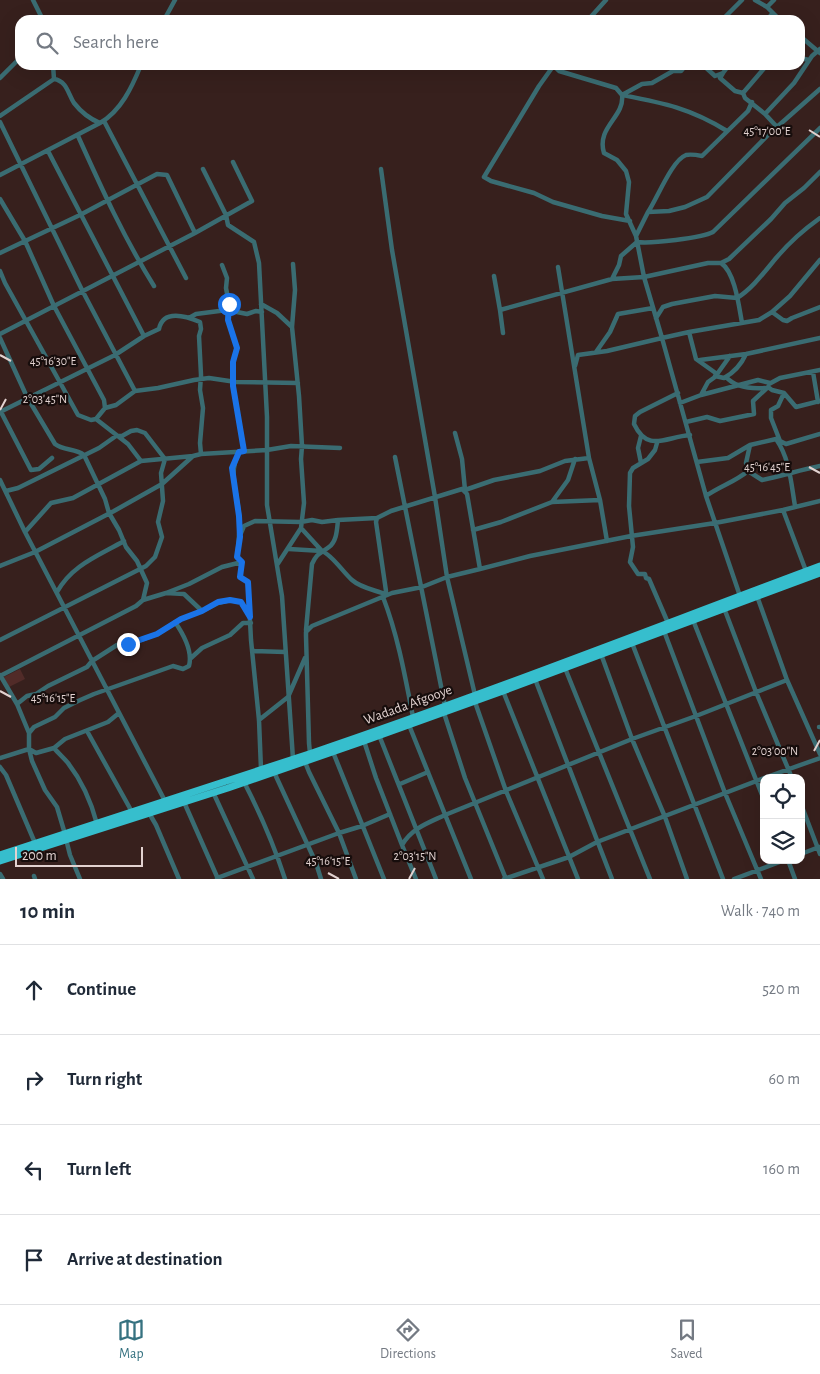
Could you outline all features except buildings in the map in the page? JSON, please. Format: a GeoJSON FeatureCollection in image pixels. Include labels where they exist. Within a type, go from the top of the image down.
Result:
{"type":"FeatureCollection","features":[{"type":"Feature","properties":{"kind":"highway","name":"Wadada Afgooye"},"geometry":{"type":"LineString","coordinates":[[0,855],[35,843],[184,802],[410,725],[445,709],[820,566]]}},
{"type":"Feature","properties":{"kind":"highway","name":"Wadada Afgooye"},"geometry":{"type":"LineString","coordinates":[[475,698],[503,692],[820,572]]}},
{"type":"Feature","properties":{"kind":"highway","name":"Wadada Afgooye"},"geometry":{"type":"LineString","coordinates":[[0,861],[132,812],[414,717],[445,709]]}},
{"type":"Feature","properties":{"kind":"street"},"geometry":{"type":"LineString","coordinates":[[33,0],[40,15]]}},
{"type":"Feature","properties":{"kind":"street"},"geometry":{"type":"LineString","coordinates":[[166,15],[174,0]]}},
{"type":"Feature","properties":{"kind":"street"},"geometry":{"type":"LineString","coordinates":[[592,15],[606,0]]}},
{"type":"Feature","properties":{"kind":"street"},"geometry":{"type":"LineString","coordinates":[[727,15],[742,0]]}},
{"type":"Feature","properties":{"kind":"street"},"geometry":{"type":"LineString","coordinates":[[755,0],[772,14]]}},
{"type":"Feature","properties":{"kind":"street"},"geometry":{"type":"LineString","coordinates":[[767,8],[774,0]]}},
{"type":"Feature","properties":{"kind":"street"},"geometry":{"type":"LineString","coordinates":[[805,40],[820,51],[805,66]]}},
{"type":"Feature","properties":{"kind":"street"},"geometry":{"type":"LineString","coordinates":[[805,59],[809,60]]}},
{"type":"Feature","properties":{"kind":"street"},"geometry":{"type":"LineString","coordinates":[[0,78],[15,63]]}},
{"type":"Feature","properties":{"kind":"street"},"geometry":{"type":"LineString","coordinates":[[53,70],[54,79]]}},
{"type":"Feature","properties":{"kind":"street"},"geometry":{"type":"LineString","coordinates":[[0,175],[78,136],[112,115],[128,93],[139,70]]}},
{"type":"Feature","properties":{"kind":"street"},"geometry":{"type":"LineString","coordinates":[[550,70],[484,177],[490,182],[534,193],[553,202],[602,216],[630,221]]}},
{"type":"Feature","properties":{"kind":"street"},"geometry":{"type":"LineString","coordinates":[[559,70],[616,88],[622,95],[623,102],[604,133],[602,146],[604,154],[617,160],[626,171],[630,182],[626,214],[638,242],[644,277],[706,496],[740,596]]}},
{"type":"Feature","properties":{"kind":"street"},"geometry":{"type":"LineString","coordinates":[[622,95],[642,84],[652,83],[673,70]]}},
{"type":"Feature","properties":{"kind":"street"},"geometry":{"type":"LineString","coordinates":[[708,70],[715,76],[723,73]]}},
{"type":"Feature","properties":{"kind":"street"},"geometry":{"type":"LineString","coordinates":[[725,70],[720,78],[735,91],[742,93],[777,127]]}},
{"type":"Feature","properties":{"kind":"street"},"geometry":{"type":"LineString","coordinates":[[742,93],[763,70]]}},
{"type":"Feature","properties":{"kind":"street"},"geometry":{"type":"LineString","coordinates":[[765,114],[794,83],[802,70]]}},
{"type":"Feature","properties":{"kind":"street"},"geometry":{"type":"LineString","coordinates":[[0,116],[54,79],[59,80],[65,85],[74,103],[90,120],[102,122]]}},
{"type":"Feature","properties":{"kind":"street"},"geometry":{"type":"LineString","coordinates":[[648,212],[669,211],[685,207],[707,197],[777,127],[820,88]]}},
{"type":"Feature","properties":{"kind":"street"},"geometry":{"type":"LineString","coordinates":[[622,95],[666,103],[705,117],[727,131]]}},
{"type":"Feature","properties":{"kind":"street"},"geometry":{"type":"LineString","coordinates":[[636,236],[668,175],[684,156],[688,154],[702,156],[748,110],[752,102]]}},
{"type":"Feature","properties":{"kind":"street"},"geometry":{"type":"LineString","coordinates":[[0,122],[82,290],[115,355],[136,391]]}},
{"type":"Feature","properties":{"kind":"street"},"geometry":{"type":"LineString","coordinates":[[102,122],[186,278]]}},
{"type":"Feature","properties":{"kind":"street"},"geometry":{"type":"LineString","coordinates":[[612,279],[621,256],[638,242],[644,243],[701,236],[713,232],[820,128]]}},
{"type":"Feature","properties":{"kind":"street"},"geometry":{"type":"LineString","coordinates":[[78,136],[138,262],[154,286]]}},
{"type":"Feature","properties":{"kind":"street"},"geometry":{"type":"LineString","coordinates":[[48,151],[144,336]]}},
{"type":"Feature","properties":{"kind":"street"},"geometry":{"type":"LineString","coordinates":[[0,334],[252,202],[233,162]]}},
{"type":"Feature","properties":{"kind":"street"},"geometry":{"type":"LineString","coordinates":[[204,169],[226,216],[228,225],[254,242],[259,263],[266,383],[267,505],[282,596],[284,652],[293,759]]}},
{"type":"Feature","properties":{"kind":"street"},"geometry":{"type":"LineString","coordinates":[[381,169],[392,250],[447,577],[475,698],[506,791],[543,879]]}},
{"type":"Feature","properties":{"kind":"street"},"geometry":{"type":"LineString","coordinates":[[500,310],[612,279],[644,277],[708,263],[721,263],[729,259],[820,172]]}},
{"type":"Feature","properties":{"kind":"street"},"geometry":{"type":"LineString","coordinates":[[0,253],[80,215],[157,174],[167,175],[195,233]]}},
{"type":"Feature","properties":{"kind":"street"},"geometry":{"type":"LineString","coordinates":[[0,199],[25,241],[54,306],[104,400],[105,408]]}},
{"type":"Feature","properties":{"kind":"street"},"geometry":{"type":"LineString","coordinates":[[656,318],[663,307],[672,304],[716,296],[737,298],[753,285],[779,255],[811,224],[820,218]]}},
{"type":"Feature","properties":{"kind":"street"},"geometry":{"type":"LineString","coordinates":[[575,366],[578,355],[689,332],[759,320],[772,312],[790,296],[820,260]]}},
{"type":"Feature","properties":{"kind":"street"},"geometry":{"type":"LineString","coordinates":[[721,263],[726,266],[734,285],[742,323]]}},
{"type":"Feature","properties":{"kind":"street"},"geometry":{"type":"LineString","coordinates":[[277,565],[301,528],[304,503],[298,383],[292,327],[295,290],[293,264]]}},
{"type":"Feature","properties":{"kind":"street"},"geometry":{"type":"LineString","coordinates":[[222,265],[227,278],[226,288],[229,304],[227,310],[237,348],[234,355],[232,382],[241,452],[232,468],[239,516],[240,537],[237,557],[242,562]]}},
{"type":"Feature","properties":{"kind":"street"},"geometry":{"type":"LineString","coordinates":[[558,267],[589,458],[600,500],[607,541]]}},
{"type":"Feature","properties":{"kind":"street"},"geometry":{"type":"LineString","coordinates":[[0,271],[4,283],[78,415],[91,420],[96,419],[105,408],[116,405],[136,391],[209,378],[232,382],[298,383]]}},
{"type":"Feature","properties":{"kind":"street"},"geometry":{"type":"LineString","coordinates":[[494,276],[503,333]]}},
{"type":"Feature","properties":{"kind":"street"},"geometry":{"type":"LineString","coordinates":[[261,304],[277,313],[292,327]]}},
{"type":"Feature","properties":{"kind":"street"},"geometry":{"type":"LineString","coordinates":[[772,312],[787,321],[820,307]]}},
{"type":"Feature","properties":{"kind":"street"},"geometry":{"type":"LineString","coordinates":[[596,352],[610,332],[618,314],[653,308]]}},
{"type":"Feature","properties":{"kind":"street"},"geometry":{"type":"LineString","coordinates":[[189,318],[196,314],[227,310],[247,314],[256,311],[262,312]]}},
{"type":"Feature","properties":{"kind":"street"},"geometry":{"type":"LineString","coordinates":[[52,458],[34,471],[31,470],[0,411],[115,355],[144,336],[159,329],[165,319],[170,316],[189,318],[200,322],[200,380],[203,408],[201,454]]}},
{"type":"Feature","properties":{"kind":"street"},"geometry":{"type":"LineString","coordinates":[[689,332],[694,356],[720,378],[726,377],[737,370],[746,354]]}},
{"type":"Feature","properties":{"kind":"street"},"geometry":{"type":"LineString","coordinates":[[0,338],[27,398],[55,444],[59,447],[79,451],[84,455],[98,484],[109,514],[147,583],[143,600]]}},
{"type":"Feature","properties":{"kind":"street"},"geometry":{"type":"LineString","coordinates":[[700,360],[746,354],[820,338]]}},
{"type":"Feature","properties":{"kind":"street"},"geometry":{"type":"LineString","coordinates":[[701,395],[708,382],[716,375],[730,356]]}},
{"type":"Feature","properties":{"kind":"street"},"geometry":{"type":"LineString","coordinates":[[686,422],[707,417],[720,421],[754,414],[753,400],[767,386],[780,378],[820,370]]}},
{"type":"Feature","properties":{"kind":"street"},"geometry":{"type":"LineString","coordinates":[[680,403],[701,395],[758,380],[772,390],[784,393],[796,407],[819,402],[813,372]]}},
{"type":"Feature","properties":{"kind":"street"},"geometry":{"type":"LineString","coordinates":[[726,377],[730,382],[737,385],[767,386]]}},
{"type":"Feature","properties":{"kind":"street"},"geometry":{"type":"LineString","coordinates":[[678,393],[640,412],[635,416],[634,424],[641,436],[647,440],[657,442],[678,436],[690,436]]}},
{"type":"Feature","properties":{"kind":"street"},"geometry":{"type":"LineString","coordinates":[[784,393],[778,406],[771,410],[771,418],[783,449],[795,506]]}},
{"type":"Feature","properties":{"kind":"street"},"geometry":{"type":"LineString","coordinates":[[96,419],[128,444],[141,461]]}},
{"type":"Feature","properties":{"kind":"street"},"geometry":{"type":"LineString","coordinates":[[0,640],[146,566],[155,557],[162,536],[158,522],[163,501],[161,472],[164,459],[145,433],[137,430],[131,431],[122,436],[116,436],[99,448],[18,488],[6,491]]}},
{"type":"Feature","properties":{"kind":"street"},"geometry":{"type":"LineString","coordinates":[[455,433],[462,459],[465,490],[480,569]]}},
{"type":"Feature","properties":{"kind":"street"},"geometry":{"type":"LineString","coordinates":[[697,462],[728,458],[750,445],[778,440],[786,444],[820,434]]}},
{"type":"Feature","properties":{"kind":"street"},"geometry":{"type":"LineString","coordinates":[[641,436],[638,448],[641,463]]}},
{"type":"Feature","properties":{"kind":"street"},"geometry":{"type":"LineString","coordinates":[[657,442],[650,456],[633,468],[630,473],[629,506],[633,547],[630,562],[638,574],[645,574],[646,578],[649,579],[668,623]]}},
{"type":"Feature","properties":{"kind":"street"},"geometry":{"type":"LineString","coordinates":[[750,445],[746,463],[748,471],[762,480],[820,466]]}},
{"type":"Feature","properties":{"kind":"street"},"geometry":{"type":"LineString","coordinates":[[24,532],[51,503],[72,498],[141,461],[201,454],[267,450],[291,446],[340,448]]}},
{"type":"Feature","properties":{"kind":"street"},"geometry":{"type":"LineString","coordinates":[[0,566],[35,552],[162,484],[192,456]]}},
{"type":"Feature","properties":{"kind":"street"},"geometry":{"type":"LineString","coordinates":[[395,457],[445,709],[466,778],[505,879],[569,857],[598,842],[760,780]]}},
{"type":"Feature","properties":{"kind":"street"},"geometry":{"type":"LineString","coordinates":[[240,537],[244,526],[255,521],[301,522],[312,520],[322,522],[377,518],[391,511],[462,489],[465,490],[494,480],[540,471],[565,461],[589,458]]}},
{"type":"Feature","properties":{"kind":"street"},"geometry":{"type":"LineString","coordinates":[[552,502],[568,480],[575,460]]}},
{"type":"Feature","properties":{"kind":"street"},"geometry":{"type":"LineString","coordinates":[[706,496],[725,484],[737,481],[748,471]]}},
{"type":"Feature","properties":{"kind":"street"},"geometry":{"type":"LineString","coordinates":[[0,480],[24,532],[165,801]]}},
{"type":"Feature","properties":{"kind":"street"},"geometry":{"type":"LineString","coordinates":[[473,530],[502,522],[552,502],[600,500]]}},
{"type":"Feature","properties":{"kind":"street"},"geometry":{"type":"LineString","coordinates":[[306,632],[312,626],[384,596],[422,587],[447,577],[530,556],[783,510],[820,500]]}},
{"type":"Feature","properties":{"kind":"street"},"geometry":{"type":"LineString","coordinates":[[783,510],[806,571]]}},
{"type":"Feature","properties":{"kind":"street"},"geometry":{"type":"LineString","coordinates":[[377,518],[386,591],[384,596],[400,653],[414,717]]}},
{"type":"Feature","properties":{"kind":"street"},"geometry":{"type":"LineString","coordinates":[[310,753],[305,656],[312,564],[322,551],[331,546],[336,537],[338,520]]}},
{"type":"Feature","properties":{"kind":"street"},"geometry":{"type":"LineString","coordinates":[[301,528],[322,551],[326,552],[341,571],[355,582],[384,596]]}},
{"type":"Feature","properties":{"kind":"street"},"geometry":{"type":"LineString","coordinates":[[57,592],[64,580],[77,568],[124,540]]}},
{"type":"Feature","properties":{"kind":"street"},"geometry":{"type":"LineString","coordinates":[[288,549],[322,551]]}},
{"type":"Feature","properties":{"kind":"street"},"geometry":{"type":"LineString","coordinates":[[80,879],[70,855],[57,807],[37,774],[28,749],[29,733],[26,723],[0,676],[136,606],[143,600],[189,584],[222,567],[242,562]]}},
{"type":"Feature","properties":{"kind":"street"},"geometry":{"type":"LineString","coordinates":[[242,562],[240,577],[248,582],[261,769]]}},
{"type":"Feature","properties":{"kind":"street"},"geometry":{"type":"LineString","coordinates":[[166,593],[184,594],[202,611]]}},
{"type":"Feature","properties":{"kind":"street"},"geometry":{"type":"LineString","coordinates":[[757,596],[787,680],[820,754]]}},
{"type":"Feature","properties":{"kind":"street"},"geometry":{"type":"LineString","coordinates":[[17,704],[28,696],[36,694],[87,667],[92,660],[117,645],[128,644],[157,634],[175,622],[218,602],[230,600],[241,602],[250,617]]}},
{"type":"Feature","properties":{"kind":"street"},"geometry":{"type":"LineString","coordinates":[[724,608],[790,774]]}},
{"type":"Feature","properties":{"kind":"street"},"geometry":{"type":"LineString","coordinates":[[693,620],[760,790]]}},
{"type":"Feature","properties":{"kind":"street"},"geometry":{"type":"LineString","coordinates":[[29,733],[34,727],[56,717],[64,708],[94,694],[173,666],[184,669],[189,666],[191,658],[186,642],[175,622]]}},
{"type":"Feature","properties":{"kind":"street"},"geometry":{"type":"LineString","coordinates":[[191,658],[202,648],[230,635],[243,624],[250,623]]}},
{"type":"Feature","properties":{"kind":"street"},"geometry":{"type":"LineString","coordinates":[[664,631],[725,793],[761,879]]}},
{"type":"Feature","properties":{"kind":"street"},"geometry":{"type":"LineString","coordinates":[[632,644],[723,879]]}},
{"type":"Feature","properties":{"kind":"street"},"geometry":{"type":"LineString","coordinates":[[252,651],[284,652]]}},
{"type":"Feature","properties":{"kind":"street"},"geometry":{"type":"LineString","coordinates":[[601,654],[632,740],[687,879]]}},
{"type":"Feature","properties":{"kind":"street"},"geometry":{"type":"LineString","coordinates":[[259,720],[288,697],[305,656]]}},
{"type":"Feature","properties":{"kind":"street"},"geometry":{"type":"LineString","coordinates":[[564,668],[650,879]]}},
{"type":"Feature","properties":{"kind":"street"},"geometry":{"type":"LineString","coordinates":[[535,680],[612,879]]}},
{"type":"Feature","properties":{"kind":"street"},"geometry":{"type":"LineString","coordinates":[[402,845],[407,836],[416,829],[445,815],[787,680]]}},
{"type":"Feature","properties":{"kind":"street"},"geometry":{"type":"LineString","coordinates":[[503,692],[578,879]]}},
{"type":"Feature","properties":{"kind":"street"},"geometry":{"type":"LineString","coordinates":[[0,758],[28,749],[36,753],[54,748],[65,740],[108,722],[119,713]]}},
{"type":"Feature","properties":{"kind":"street"},"geometry":{"type":"LineString","coordinates":[[410,725],[471,879]]}},
{"type":"Feature","properties":{"kind":"street"},"geometry":{"type":"LineString","coordinates":[[87,730],[132,812]]}},
{"type":"Feature","properties":{"kind":"street"},"geometry":{"type":"LineString","coordinates":[[379,735],[436,879]]}},
{"type":"Feature","properties":{"kind":"street"},"geometry":{"type":"LineString","coordinates":[[364,741],[416,879]]}},
{"type":"Feature","properties":{"kind":"street"},"geometry":{"type":"LineString","coordinates":[[54,748],[81,782],[92,805],[97,824]]}},
{"type":"Feature","properties":{"kind":"street"},"geometry":{"type":"LineString","coordinates":[[333,752],[384,879]]}},
{"type":"Feature","properties":{"kind":"street"},"geometry":{"type":"LineString","coordinates":[[774,774],[820,758]]}},
{"type":"Feature","properties":{"kind":"street"},"geometry":{"type":"LineString","coordinates":[[305,762],[308,772],[339,833],[356,879]]}},
{"type":"Feature","properties":{"kind":"street"},"geometry":{"type":"LineString","coordinates":[[0,767],[6,775],[35,843]]}},
{"type":"Feature","properties":{"kind":"street"},"geometry":{"type":"LineString","coordinates":[[274,772],[321,879]]}},
{"type":"Feature","properties":{"kind":"street"},"geometry":{"type":"LineString","coordinates":[[400,784],[428,772]]}},
{"type":"Feature","properties":{"kind":"street"},"geometry":{"type":"LineString","coordinates":[[244,782],[262,818],[278,856],[285,879]]}},
{"type":"Feature","properties":{"kind":"street"},"geometry":{"type":"LineString","coordinates":[[212,792],[253,879]]}},
{"type":"Feature","properties":{"kind":"street"},"geometry":{"type":"LineString","coordinates":[[184,802],[217,878],[249,868],[390,814]]}},
{"type":"Feature","properties":{"kind":"street"},"geometry":{"type":"LineString","coordinates":[[149,813],[179,879]]}},
{"type":"Feature","properties":{"kind":"street"},"geometry":{"type":"LineString","coordinates":[[805,814],[820,854]]}},
{"type":"Feature","properties":{"kind":"street"},"geometry":{"type":"LineString","coordinates":[[805,852],[819,847]]}},
{"type":"Feature","properties":{"kind":"street"},"geometry":{"type":"LineString","coordinates":[[734,879],[776,864]]}},
{"type":"Feature","properties":{"kind":"street"},"geometry":{"type":"LineString","coordinates":[[788,864],[795,879]]}},
{"type":"Feature","properties":{"kind":"street"},"geometry":{"type":"LineString","coordinates":[[0,874],[3,879]]}},
{"type":"Feature","properties":{"kind":"shaded area"},"geometry":{"type":"Polygon","coordinates":[[[20,669],[25,679],[9,687],[4,677],[20,669]]]}},
{"type":"Feature","properties":{"kind":"route"},"geometry":{"type":"LineString","coordinates":[[128,644],[157,634],[181,619],[218,602],[230,600],[241,602],[250,617],[248,582],[240,577],[242,562],[237,557],[240,537],[239,516],[232,468],[239,452],[244,451],[240,438],[238,412],[232,382],[234,355],[237,348],[228,320],[227,310],[229,304]]}}]}
